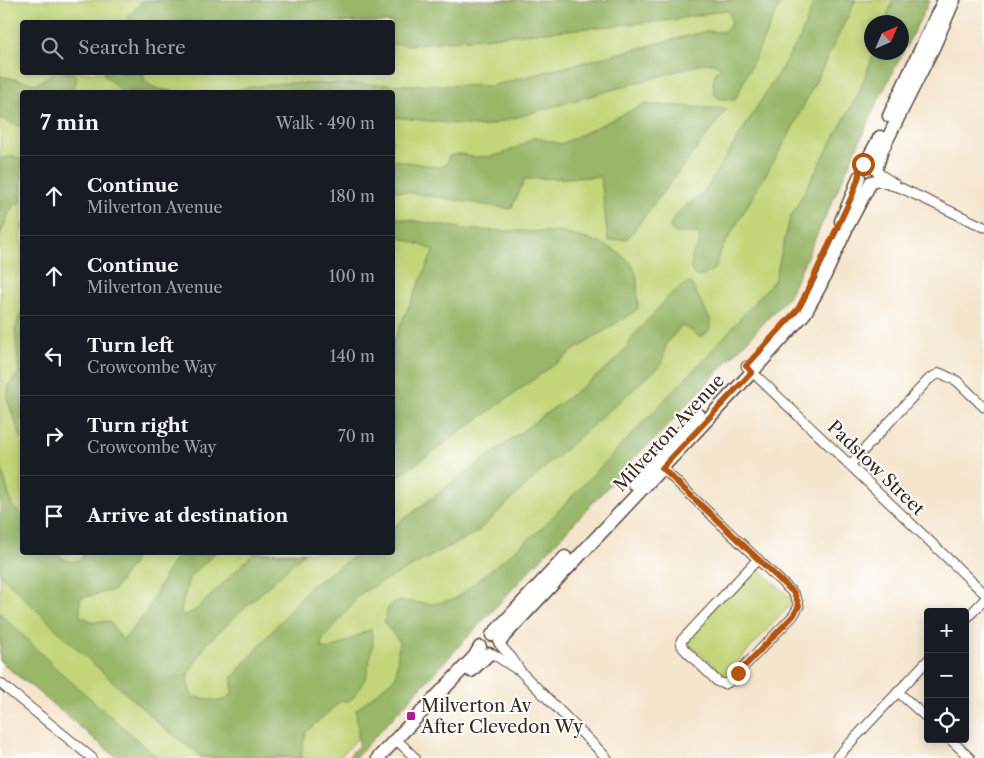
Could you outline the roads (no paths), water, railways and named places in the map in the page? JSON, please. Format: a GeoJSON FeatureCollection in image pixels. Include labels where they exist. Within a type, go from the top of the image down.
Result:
{"type":"FeatureCollection","features":[{"type":"Feature","properties":{"kind":"street","name":"Milverton Avenue"},"geometry":{"type":"LineString","coordinates":[[870,174],[876,146],[944,0]]}},
{"type":"Feature","properties":{"kind":"street","name":"Milverton Avenue"},"geometry":{"type":"LineString","coordinates":[[378,758],[399,742],[468,673],[659,464],[805,313],[848,225],[870,174],[934,46],[954,0]]}},
{"type":"Feature","properties":{"kind":"street"},"geometry":{"type":"LineString","coordinates":[[870,174],[984,227]]}},
{"type":"Feature","properties":{"kind":"street","name":"Padstow Street"},"geometry":{"type":"LineString","coordinates":[[749,369],[984,593]]}},
{"type":"Feature","properties":{"kind":"street"},"geometry":{"type":"LineString","coordinates":[[850,465],[930,379],[940,373],[957,381],[984,407]]}},
{"type":"Feature","properties":{"kind":"street"},"geometry":{"type":"LineString","coordinates":[[659,464],[794,593],[799,606],[793,616],[730,682],[724,684],[718,682],[684,649],[681,641],[758,559]]}},
{"type":"Feature","properties":{"kind":"street"},"geometry":{"type":"LineString","coordinates":[[969,616],[984,600]]}},
{"type":"Feature","properties":{"kind":"street"},"geometry":{"type":"LineString","coordinates":[[492,646],[512,658],[521,672],[607,758]]}},
{"type":"Feature","properties":{"kind":"street"},"geometry":{"type":"LineString","coordinates":[[836,758],[924,664]]}},
{"type":"Feature","properties":{"kind":"street"},"geometry":{"type":"LineString","coordinates":[[0,683],[92,758]]}},
{"type":"Feature","properties":{"kind":"street"},"geometry":{"type":"LineString","coordinates":[[898,692],[924,715]]}},
{"type":"Feature","properties":{"kind":"street","name":"Milverton Avenue"},"geometry":{"type":"LineString","coordinates":[[388,758],[399,742]]}},
{"type":"Feature","properties":{"kind":"street"},"geometry":{"type":"LineString","coordinates":[[399,742],[416,758]]}},
{"type":"Feature","properties":{"kind":"street"},"geometry":{"type":"LineString","coordinates":[[954,743],[970,758]]}},
{"type":"Feature","properties":{"kind":"place","name":"Milverton Av After Clevedon Wy"},"geometry":{"type":"Point","coordinates":[411,716]}}]}
